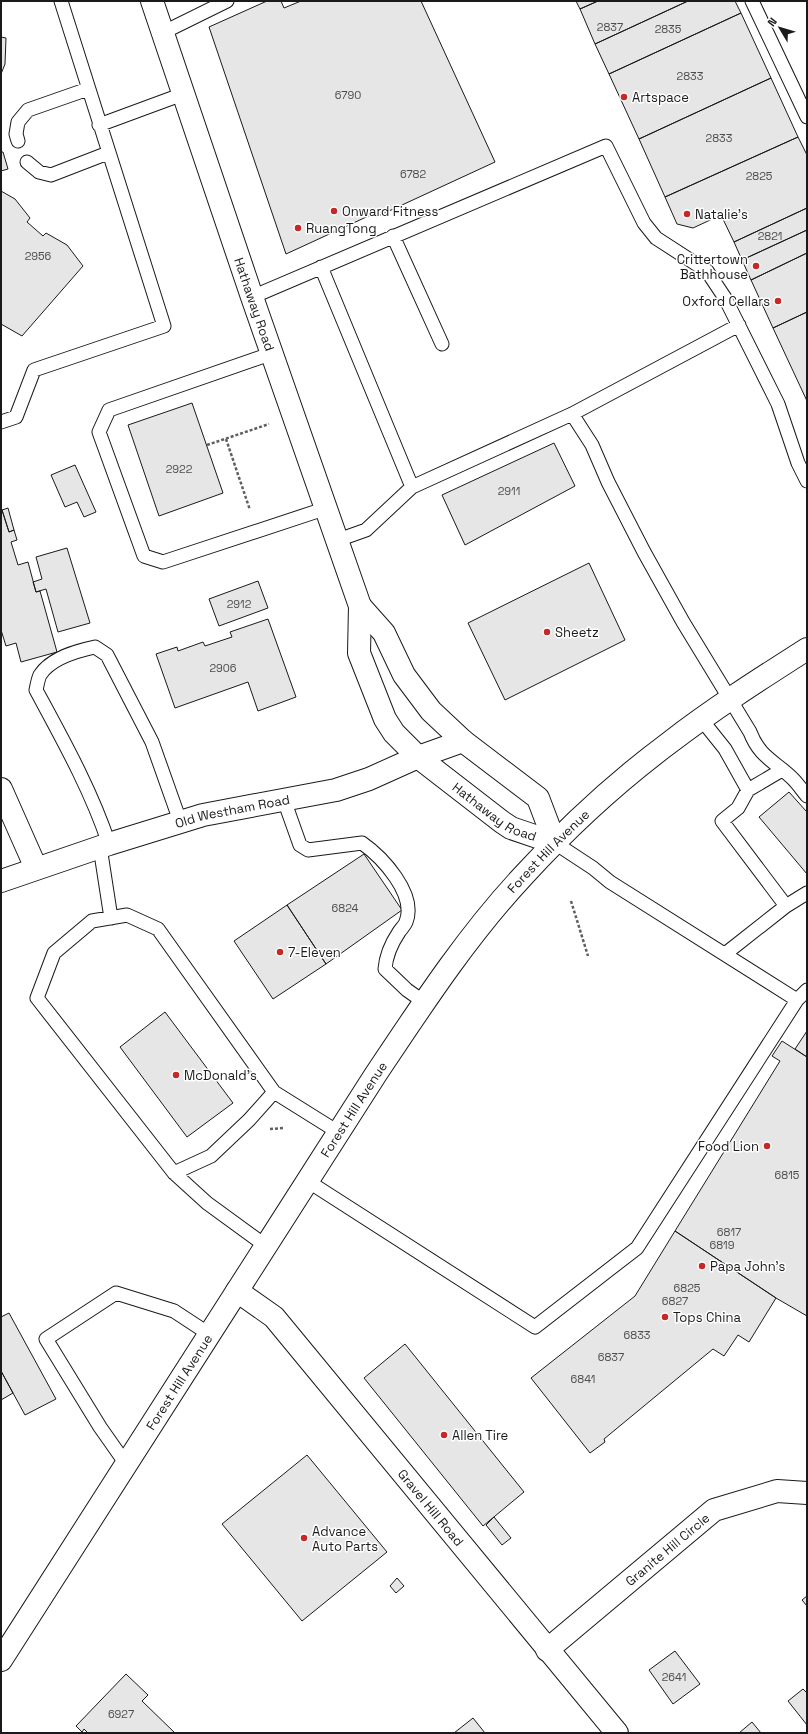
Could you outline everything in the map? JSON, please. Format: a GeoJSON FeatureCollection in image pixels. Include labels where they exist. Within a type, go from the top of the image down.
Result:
{"type":"FeatureCollection","features":[{"type":"Feature","properties":{"kind":"street","name":"Hathaway Road"},"geometry":{"type":"LineString","coordinates":[[152,1],[252,297],[273,353],[360,606],[359,653],[385,719],[394,733],[418,758],[511,828],[555,843]]}},
{"type":"Feature","properties":{"kind":"street","name":"Hathaway Road"},"geometry":{"type":"LineString","coordinates":[[360,606],[384,633],[404,675],[431,711],[463,741],[538,798],[555,843]]}},
{"type":"Feature","properties":{"kind":"street","name":"Forest Hill Avenue"},"geometry":{"type":"LineString","coordinates":[[1,1660],[266,1246],[306,1180],[424,1002],[479,928],[513,886],[555,843],[626,778],[667,744],[701,719],[807,649]]}},
{"type":"Feature","properties":{"kind":"street","name":"Old Westham Road"},"geometry":{"type":"LineString","coordinates":[[1,881],[105,845],[203,814],[336,790],[369,779],[463,741]]}},
{"type":"Feature","properties":{"kind":"street"},"geometry":{"type":"LineString","coordinates":[[1,789],[36,868]]}},
{"type":"Feature","properties":{"kind":"street","name":"Gravel Hill Road"},"geometry":{"type":"LineString","coordinates":[[237,1291],[274,1317],[616,1733]]}},
{"type":"Feature","properties":{"kind":"street","name":"Granite Hill Circle"},"geometry":{"type":"LineString","coordinates":[[548,1650],[714,1510],[777,1492],[807,1493]]}},
{"type":"Feature","properties":{"kind":"lane"},"geometry":{"type":"LineString","coordinates":[[1,422],[16,417],[34,370],[164,326],[99,125],[61,1]]}},
{"type":"Feature","properties":{"kind":"lane"},"geometry":{"type":"LineString","coordinates":[[162,33],[227,1]]}},
{"type":"Feature","properties":{"kind":"lane"},"geometry":{"type":"LineString","coordinates":[[752,1],[807,117]]}},
{"type":"Feature","properties":{"kind":"lane"},"geometry":{"type":"LineString","coordinates":[[18,141],[16,134],[18,122],[28,110],[88,89]]}},
{"type":"Feature","properties":{"kind":"lane"},"geometry":{"type":"LineString","coordinates":[[99,125],[183,94]]}},
{"type":"Feature","properties":{"kind":"lane"},"geometry":{"type":"LineString","coordinates":[[252,297],[606,146],[644,223],[656,238],[707,271],[725,298],[778,404],[798,463],[807,481]]}},
{"type":"Feature","properties":{"kind":"lane"},"geometry":{"type":"LineString","coordinates":[[27,162],[39,172],[51,175],[108,153]]}},
{"type":"Feature","properties":{"kind":"lane"},"geometry":{"type":"LineString","coordinates":[[393,236],[442,344]]}},
{"type":"Feature","properties":{"kind":"lane"},"geometry":{"type":"LineString","coordinates":[[321,267],[412,487]]}},
{"type":"Feature","properties":{"kind":"lane"},"geometry":{"type":"LineString","coordinates":[[338,540],[366,530],[412,487],[572,414],[739,325]]}},
{"type":"Feature","properties":{"kind":"lane"},"geometry":{"type":"LineString","coordinates":[[273,353],[109,410],[99,432],[144,556],[163,562],[327,508]]}},
{"type":"Feature","properties":{"kind":"lane"},"geometry":{"type":"LineString","coordinates":[[572,414],[592,445],[608,482],[644,552],[698,649],[750,732],[754,745],[768,760],[792,778],[807,796]]}},
{"type":"Feature","properties":{"kind":"lane"},"geometry":{"type":"LineString","coordinates":[[111,918],[105,845],[100,816],[36,690],[40,675],[54,662],[78,650],[95,647],[107,655],[152,742],[180,821]]}},
{"type":"Feature","properties":{"kind":"lane"},"geometry":{"type":"LineString","coordinates":[[701,719],[725,749],[748,790]]}},
{"type":"Feature","properties":{"kind":"lane"},"geometry":{"type":"LineString","coordinates":[[782,770],[748,790],[738,808],[722,821],[786,906]]}},
{"type":"Feature","properties":{"kind":"lane"},"geometry":{"type":"LineString","coordinates":[[284,800],[300,845],[308,850],[362,844],[376,853],[403,889],[408,906],[406,922],[391,944],[386,959],[385,969],[407,990],[424,1002]]}},
{"type":"Feature","properties":{"kind":"lane"},"geometry":{"type":"LineString","coordinates":[[555,843],[593,868],[610,882],[797,1000]]}},
{"type":"Feature","properties":{"kind":"lane"},"geometry":{"type":"LineString","coordinates":[[725,954],[786,906],[807,893]]}},
{"type":"Feature","properties":{"kind":"lane"},"geometry":{"type":"LineString","coordinates":[[266,1246],[207,1203],[174,1173],[37,998],[54,953],[92,921],[127,915],[158,929],[274,1092],[338,1132]]}},
{"type":"Feature","properties":{"kind":"lane"},"geometry":{"type":"LineString","coordinates":[[306,1180],[535,1326],[637,1248],[797,1000],[807,990]]}},
{"type":"Feature","properties":{"kind":"lane"},"geometry":{"type":"LineString","coordinates":[[174,1173],[210,1156],[250,1120],[274,1092]]}},
{"type":"Feature","properties":{"kind":"lane"},"geometry":{"type":"LineString","coordinates":[[126,1464],[100,1427],[46,1339],[116,1293],[174,1311],[209,1334]]}},
{"type":"Feature","properties":{"kind":"path"},"geometry":{"type":"LineString","coordinates":[[207,445],[294,414]]}},
{"type":"Feature","properties":{"kind":"path"},"geometry":{"type":"LineString","coordinates":[[226,439],[257,531]]}},
{"type":"Feature","properties":{"kind":"path"},"geometry":{"type":"LineString","coordinates":[[571,901],[588,956]]}},
{"type":"Feature","properties":{"kind":"building"},"geometry":{"type":"Polygon","coordinates":[[[267,1],[281,1],[284,8],[301,1],[421,1],[495,162],[376,217],[375,213],[286,254],[209,27],[267,1]]]}},
{"type":"Feature","properties":{"kind":"building"},"geometry":{"type":"Polygon","coordinates":[[[576,1],[598,1],[580,9],[576,1]]]}},
{"type":"Feature","properties":{"kind":"building"},"geometry":{"type":"Polygon","coordinates":[[[598,1],[688,1],[595,44],[580,9],[598,1]]]}},
{"type":"Feature","properties":{"kind":"building"},"geometry":{"type":"Polygon","coordinates":[[[688,1],[735,1],[741,13],[609,74],[595,44],[688,1]]]}},
{"type":"Feature","properties":{"kind":"building"},"geometry":{"type":"Polygon","coordinates":[[[741,13],[771,78],[639,139],[609,74],[741,13]]]}},
{"type":"Feature","properties":{"kind":"building"},"geometry":{"type":"Polygon","coordinates":[[[1,37],[6,38],[5,64],[1,74],[1,37]]]}},
{"type":"Feature","properties":{"kind":"building"},"geometry":{"type":"Polygon","coordinates":[[[771,78],[798,137],[665,197],[639,139],[771,78]]]}},
{"type":"Feature","properties":{"kind":"building"},"geometry":{"type":"Polygon","coordinates":[[[798,137],[807,155],[807,208],[734,242],[721,215],[693,228],[677,224],[665,197],[798,137]]]}},
{"type":"Feature","properties":{"kind":"building"},"geometry":{"type":"Polygon","coordinates":[[[1,152],[3,152],[8,169],[1,171],[1,152]]]}},
{"type":"Feature","properties":{"kind":"building"},"geometry":{"type":"Polygon","coordinates":[[[1,191],[15,199],[30,218],[27,222],[43,236],[46,233],[67,245],[83,266],[22,336],[1,324],[1,191]]]}},
{"type":"Feature","properties":{"kind":"building"},"geometry":{"type":"Polygon","coordinates":[[[807,208],[807,230],[742,260],[734,242],[807,208]]]}},
{"type":"Feature","properties":{"kind":"building"},"geometry":{"type":"Polygon","coordinates":[[[807,230],[807,253],[751,280],[742,260],[807,230]]]}},
{"type":"Feature","properties":{"kind":"building"},"geometry":{"type":"Polygon","coordinates":[[[807,253],[807,312],[773,328],[751,280],[807,253]]]}},
{"type":"Feature","properties":{"kind":"building"},"geometry":{"type":"Polygon","coordinates":[[[807,312],[807,401],[773,328],[807,312]]]}},
{"type":"Feature","properties":{"kind":"building"},"geometry":{"type":"Polygon","coordinates":[[[192,403],[223,493],[159,516],[128,425],[192,403]]]}},
{"type":"Feature","properties":{"kind":"building"},"geometry":{"type":"Polygon","coordinates":[[[554,443],[575,486],[465,545],[442,495],[554,443]]]}},
{"type":"Feature","properties":{"kind":"building"},"geometry":{"type":"Polygon","coordinates":[[[75,465],[96,512],[84,517],[77,502],[65,507],[51,475],[75,465]]]}},
{"type":"Feature","properties":{"kind":"building"},"geometry":{"type":"Polygon","coordinates":[[[1,507],[9,532],[14,530],[17,540],[11,542],[18,565],[28,562],[36,592],[40,591],[57,652],[21,662],[16,643],[6,646],[1,630],[1,507]]]}},
{"type":"Feature","properties":{"kind":"building"},"geometry":{"type":"Polygon","coordinates":[[[8,508],[14,530],[9,532],[2,510],[8,508]]]}},
{"type":"Feature","properties":{"kind":"building"},"geometry":{"type":"Polygon","coordinates":[[[67,548],[90,623],[58,632],[46,589],[36,592],[33,582],[42,579],[36,557],[67,548]]]}},
{"type":"Feature","properties":{"kind":"building","name":"Sheetz"},"geometry":{"type":"Polygon","coordinates":[[[589,563],[625,640],[505,700],[468,623],[589,563]]]}},
{"type":"Feature","properties":{"kind":"building"},"geometry":{"type":"Polygon","coordinates":[[[258,581],[268,608],[219,626],[209,599],[258,581]]]}},
{"type":"Feature","properties":{"kind":"building"},"geometry":{"type":"Polygon","coordinates":[[[268,619],[296,697],[258,711],[248,682],[175,708],[156,654],[177,647],[178,651],[203,642],[205,646],[232,637],[230,632],[268,619]]]}},
{"type":"Feature","properties":{"kind":"building"},"geometry":{"type":"Polygon","coordinates":[[[789,792],[806,811],[807,810],[807,874],[759,817],[789,792]]]}},
{"type":"Feature","properties":{"kind":"building","name":"7-Eleven"},"geometry":{"type":"Polygon","coordinates":[[[364,854],[402,910],[326,964],[287,905],[364,854]]]}},
{"type":"Feature","properties":{"kind":"building","name":"7-Eleven"},"geometry":{"type":"Polygon","coordinates":[[[287,905],[326,964],[273,999],[234,941],[287,905]]]}},
{"type":"Feature","properties":{"kind":"building","name":"McDonald's"},"geometry":{"type":"Polygon","coordinates":[[[165,1012],[233,1103],[187,1137],[120,1047],[165,1012]]]}},
{"type":"Feature","properties":{"kind":"building"},"geometry":{"type":"Polygon","coordinates":[[[807,1031],[807,1057],[795,1049],[807,1031]]]}},
{"type":"Feature","properties":{"kind":"building","name":"Food Lion"},"geometry":{"type":"Polygon","coordinates":[[[782,1041],[807,1057],[807,1316],[776,1298],[675,1231],[780,1061],[772,1056],[782,1041]]]}},
{"type":"Feature","properties":{"kind":"building"},"geometry":{"type":"Polygon","coordinates":[[[675,1231],[776,1298],[749,1342],[738,1335],[724,1356],[713,1349],[604,1439],[605,1442],[590,1453],[531,1378],[635,1296],[675,1231]]]}},
{"type":"Feature","properties":{"kind":"building"},"geometry":{"type":"Polygon","coordinates":[[[9,1313],[56,1399],[25,1415],[1,1371],[1,1317],[9,1313]]]}},
{"type":"Feature","properties":{"kind":"building","name":"Allen Tire"},"geometry":{"type":"Polygon","coordinates":[[[405,1344],[524,1492],[483,1526],[364,1378],[405,1344]]]}},
{"type":"Feature","properties":{"kind":"building"},"geometry":{"type":"Polygon","coordinates":[[[1,1371],[13,1393],[1,1400],[1,1371]]]}},
{"type":"Feature","properties":{"kind":"building","name":"Advance Auto Parts"},"geometry":{"type":"Polygon","coordinates":[[[307,1455],[387,1552],[302,1621],[222,1524],[307,1455]]]}},
{"type":"Feature","properties":{"kind":"building"},"geometry":{"type":"Polygon","coordinates":[[[494,1517],[511,1538],[502,1545],[486,1525],[494,1517]]]}},
{"type":"Feature","properties":{"kind":"building"},"geometry":{"type":"Polygon","coordinates":[[[397,1578],[404,1586],[396,1593],[390,1586],[397,1578]]]}},
{"type":"Feature","properties":{"kind":"building"},"geometry":{"type":"Polygon","coordinates":[[[807,1596],[807,1606],[802,1600],[807,1596]]]}},
{"type":"Feature","properties":{"kind":"building"},"geometry":{"type":"Polygon","coordinates":[[[675,1651],[700,1684],[673,1704],[649,1670],[675,1651]]]}},
{"type":"Feature","properties":{"kind":"building"},"geometry":{"type":"Polygon","coordinates":[[[126,1674],[148,1695],[142,1701],[175,1733],[88,1733],[84,1729],[82,1732],[76,1726],[126,1674]]]}},
{"type":"Feature","properties":{"kind":"building"},"geometry":{"type":"Polygon","coordinates":[[[803,1689],[807,1693],[807,1725],[788,1701],[803,1689]]]}},
{"type":"Feature","properties":{"kind":"building"},"geometry":{"type":"Polygon","coordinates":[[[473,1718],[485,1733],[454,1733],[473,1718]]]}},
{"type":"Feature","properties":{"kind":"building"},"geometry":{"type":"Polygon","coordinates":[[[752,1722],[761,1733],[739,1733],[752,1722]]]}},
{"type":"Feature","properties":{"kind":"place","name":"Artspace"},"geometry":{"type":"Point","coordinates":[624,97]}},
{"type":"Feature","properties":{"kind":"place","name":"Onward Fitness"},"geometry":{"type":"Point","coordinates":[334,211]}},
{"type":"Feature","properties":{"kind":"place","name":"Natalie's"},"geometry":{"type":"Point","coordinates":[687,214]}},
{"type":"Feature","properties":{"kind":"place","name":"RuangTong"},"geometry":{"type":"Point","coordinates":[298,228]}},
{"type":"Feature","properties":{"kind":"place","name":"Crittertown Bathhouse"},"geometry":{"type":"Point","coordinates":[756,266]}},
{"type":"Feature","properties":{"kind":"place","name":"Oxford Cellars"},"geometry":{"type":"Point","coordinates":[778,301]}},
{"type":"Feature","properties":{"kind":"place","name":"Sheetz"},"geometry":{"type":"Point","coordinates":[547,632]}},
{"type":"Feature","properties":{"kind":"place","name":"7-Eleven"},"geometry":{"type":"Point","coordinates":[280,952]}},
{"type":"Feature","properties":{"kind":"place","name":"McDonald's"},"geometry":{"type":"Point","coordinates":[176,1075]}},
{"type":"Feature","properties":{"kind":"place","name":"Food Lion"},"geometry":{"type":"Point","coordinates":[767,1146]}},
{"type":"Feature","properties":{"kind":"place","name":"Papa John's"},"geometry":{"type":"Point","coordinates":[702,1266]}},
{"type":"Feature","properties":{"kind":"place","name":"Tops China"},"geometry":{"type":"Point","coordinates":[665,1317]}},
{"type":"Feature","properties":{"kind":"place","name":"Allen Tire"},"geometry":{"type":"Point","coordinates":[444,1435]}},
{"type":"Feature","properties":{"kind":"place","name":"Advance Auto Parts"},"geometry":{"type":"Point","coordinates":[304,1538]}}]}
